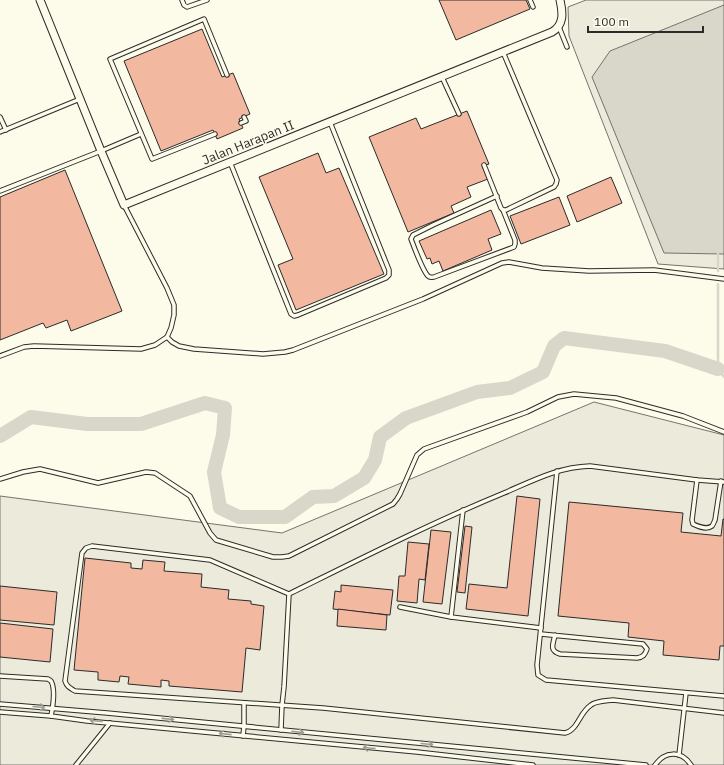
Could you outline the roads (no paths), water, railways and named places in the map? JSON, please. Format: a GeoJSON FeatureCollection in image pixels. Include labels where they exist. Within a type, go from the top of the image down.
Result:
{"type":"FeatureCollection","features":[{"type":"Feature","properties":{"kind":"street"},"geometry":{"type":"LineString","coordinates":[[40,0],[124,205]]}},
{"type":"Feature","properties":{"kind":"street"},"geometry":{"type":"LineString","coordinates":[[559,27],[562,14],[561,1]]}},
{"type":"Feature","properties":{"kind":"street","name":"Jalan Harapan II"},"geometry":{"type":"LineString","coordinates":[[124,205],[552,32],[559,27]]}},
{"type":"Feature","properties":{"kind":"lane"},"geometry":{"type":"LineString","coordinates":[[182,0],[185,6],[188,7],[207,0]]}},
{"type":"Feature","properties":{"kind":"lane"},"geometry":{"type":"LineString","coordinates":[[530,0],[533,8]]}},
{"type":"Feature","properties":{"kind":"lane"},"geometry":{"type":"LineString","coordinates":[[215,134],[152,159],[110,59],[204,19],[227,75]]}},
{"type":"Feature","properties":{"kind":"lane"},"geometry":{"type":"LineString","coordinates":[[559,27],[567,47]]}},
{"type":"Feature","properties":{"kind":"lane"},"geometry":{"type":"LineString","coordinates":[[503,52],[557,180],[554,187],[506,210],[503,210]]}},
{"type":"Feature","properties":{"kind":"lane"},"geometry":{"type":"LineString","coordinates":[[442,77],[459,114]]}},
{"type":"Feature","properties":{"kind":"lane"},"geometry":{"type":"LineString","coordinates":[[0,132],[80,99]]}},
{"type":"Feature","properties":{"kind":"lane"},"geometry":{"type":"LineString","coordinates":[[0,117],[6,130]]}},
{"type":"Feature","properties":{"kind":"lane"},"geometry":{"type":"LineString","coordinates":[[241,123],[246,121],[244,117]]}},
{"type":"Feature","properties":{"kind":"lane"},"geometry":{"type":"LineString","coordinates":[[230,162],[291,314],[294,316],[298,315],[386,278],[389,275],[389,270],[330,122]]}},
{"type":"Feature","properties":{"kind":"lane"},"geometry":{"type":"LineString","coordinates":[[0,191],[142,134]]}},
{"type":"Feature","properties":{"kind":"lane"},"geometry":{"type":"LineString","coordinates":[[484,165],[497,196],[501,208],[515,240],[514,247],[434,277],[427,275],[418,258],[411,239],[413,235],[497,196]]}},
{"type":"Feature","properties":{"kind":"lane"},"geometry":{"type":"LineString","coordinates":[[0,356],[24,347],[34,346],[141,349],[155,345],[167,337],[174,315],[174,305],[167,288],[124,205]]}},
{"type":"Feature","properties":{"kind":"lane"},"geometry":{"type":"LineString","coordinates":[[167,337],[178,346],[214,351],[263,354],[293,350],[423,299],[495,266],[509,262],[542,268],[589,271],[654,270],[724,279]]}},
{"type":"Feature","properties":{"kind":"lane"},"geometry":{"type":"LineString","coordinates":[[0,479],[23,472],[40,469],[98,483],[146,472],[154,473],[190,496],[210,533],[216,540],[273,557],[282,557],[289,556],[393,504],[400,494],[417,455],[424,449],[527,412],[550,400],[563,396],[574,394],[616,398],[683,416],[724,432]]}},
{"type":"Feature","properties":{"kind":"lane"},"geometry":{"type":"LineString","coordinates":[[696,480],[692,520],[693,524],[706,528],[710,527],[713,525],[715,520],[722,482],[580,466],[557,471],[463,510],[289,594],[210,560],[92,546],[86,548],[82,553],[65,681],[69,688],[75,691],[339,710],[564,733],[573,729],[584,711],[591,705],[613,700],[724,713]]}},
{"type":"Feature","properties":{"kind":"lane"},"geometry":{"type":"LineString","coordinates":[[557,471],[537,665],[538,675],[546,680],[724,696]]}},
{"type":"Feature","properties":{"kind":"lane"},"geometry":{"type":"LineString","coordinates":[[451,617],[463,510]]}},
{"type":"Feature","properties":{"kind":"lane"},"geometry":{"type":"LineString","coordinates":[[281,730],[289,594]]}},
{"type":"Feature","properties":{"kind":"lane"},"geometry":{"type":"LineString","coordinates":[[400,607],[451,617],[541,628]]}},
{"type":"Feature","properties":{"kind":"lane"},"geometry":{"type":"LineString","coordinates":[[540,634],[643,644],[647,649],[642,657],[637,658],[560,654],[553,651],[555,636]]}},
{"type":"Feature","properties":{"kind":"lane"},"geometry":{"type":"LineString","coordinates":[[0,676],[48,679],[51,681],[54,687],[51,716]]}},
{"type":"Feature","properties":{"kind":"lane"},"geometry":{"type":"LineString","coordinates":[[679,755],[686,693]]}},
{"type":"Feature","properties":{"kind":"lane"},"geometry":{"type":"LineString","coordinates":[[243,736],[244,703]]}},
{"type":"Feature","properties":{"kind":"lane"},"geometry":{"type":"LineString","coordinates":[[0,704],[244,726],[594,763],[646,765]]}},
{"type":"Feature","properties":{"kind":"lane"},"geometry":{"type":"LineString","coordinates":[[0,712],[417,752],[533,765]]}},
{"type":"Feature","properties":{"kind":"lane"},"geometry":{"type":"LineString","coordinates":[[76,765],[110,723]]}},
{"type":"Feature","properties":{"kind":"lane"},"geometry":{"type":"LineString","coordinates":[[655,765],[665,756],[672,754],[686,758],[691,765]]}},
{"type":"Feature","properties":{"kind":"waterway"},"geometry":{"type":"LineString","coordinates":[[718,254],[718,271]]}},
{"type":"Feature","properties":{"kind":"waterway"},"geometry":{"type":"LineString","coordinates":[[718,284],[718,369],[724,377]]}},
{"type":"Feature","properties":{"kind":"waterway"},"geometry":{"type":"LineString","coordinates":[[0,436],[31,417],[87,424],[141,424],[205,403],[225,408],[223,435],[214,472],[220,508],[239,517],[285,517],[313,497],[334,496],[364,478],[375,460],[380,437],[406,418],[477,392],[510,388],[543,372],[554,346],[564,338],[665,351],[718,369]]}}]}
